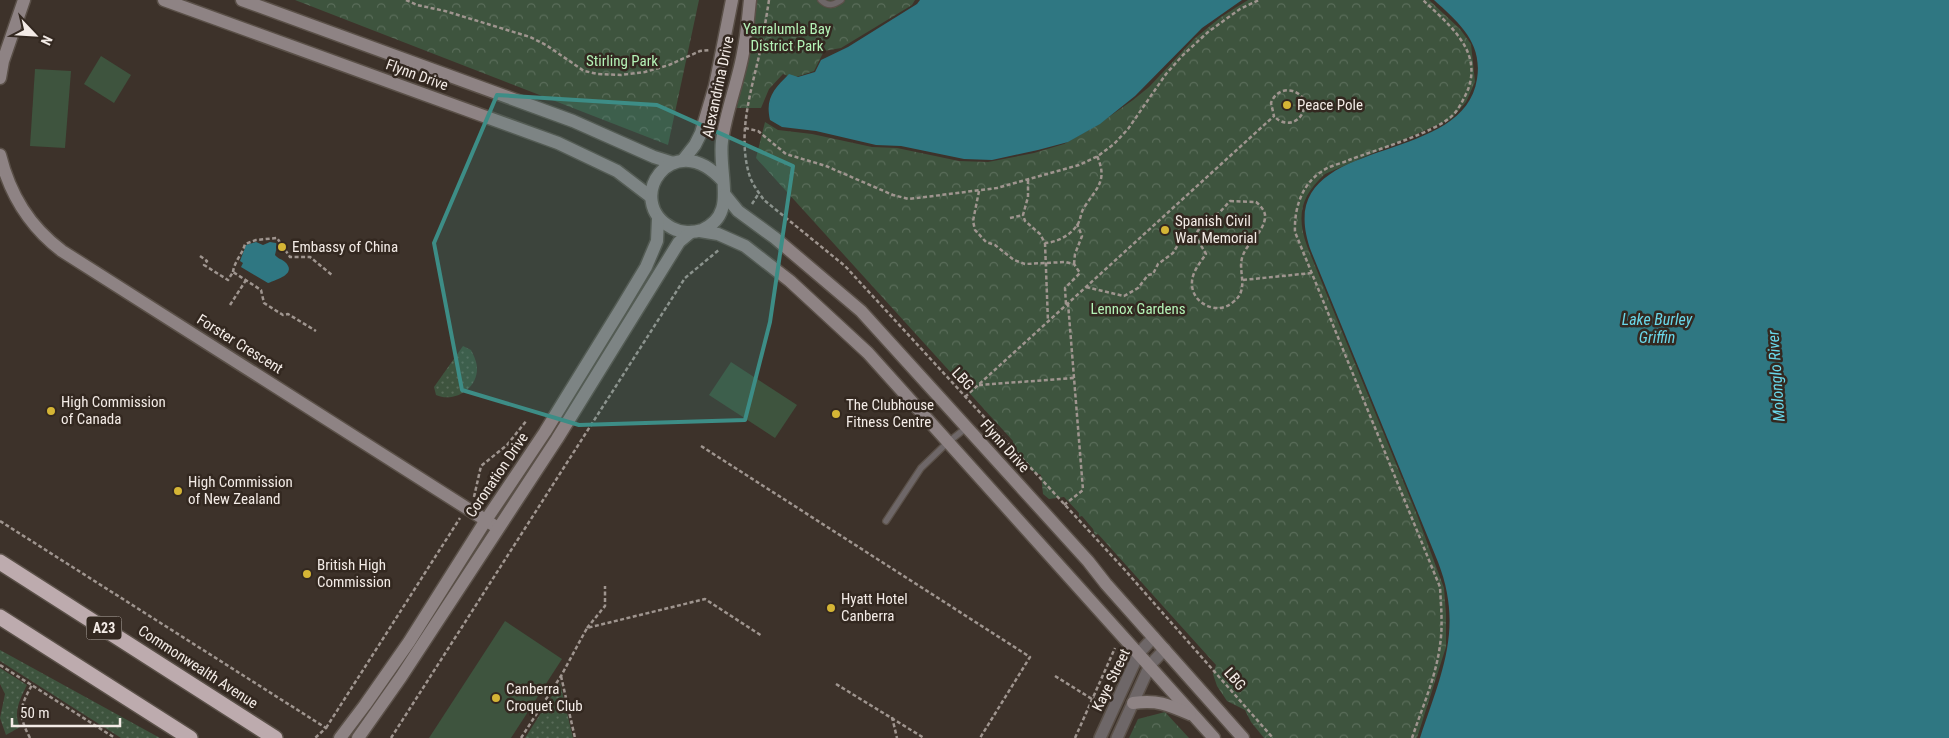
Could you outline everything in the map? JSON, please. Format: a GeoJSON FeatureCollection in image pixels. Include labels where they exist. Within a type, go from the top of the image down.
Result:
{"type":"FeatureCollection","features":[{"type":"Feature","properties":{"kind":"highway","name":"Commonwealth Avenue"},"geometry":{"type":"LineString","coordinates":[[0,562],[275,738]]}},
{"type":"Feature","properties":{"kind":"highway"},"geometry":{"type":"LineString","coordinates":[[0,616],[190,738]]}},
{"type":"Feature","properties":{"kind":"highway"},"geometry":{"type":"LineString","coordinates":[[0,630],[43,644]]}},
{"type":"Feature","properties":{"kind":"main road"},"geometry":{"type":"LineString","coordinates":[[0,78],[3,62],[24,0]]}},
{"type":"Feature","properties":{"kind":"main road","name":"Flynn Drive"},"geometry":{"type":"LineString","coordinates":[[164,0],[558,143],[617,171],[651,197]]}},
{"type":"Feature","properties":{"kind":"main road","name":"Flynn Drive"},"geometry":{"type":"LineString","coordinates":[[242,0],[573,121],[654,157],[678,161]]}},
{"type":"Feature","properties":{"kind":"main road","name":"Alexandrina Drive"},"geometry":{"type":"LineString","coordinates":[[678,161],[695,145],[704,124],[723,51],[732,0]]}},
{"type":"Feature","properties":{"kind":"main road","name":"Alexandrina Drive"},"geometry":{"type":"LineString","coordinates":[[722,182],[722,140],[743,53],[750,0]]}},
{"type":"Feature","properties":{"kind":"main road","name":"Forster Crescent"},"geometry":{"type":"LineString","coordinates":[[0,155],[4,172],[21,208],[50,242],[498,528]]}},
{"type":"Feature","properties":{"kind":"main road"},"geometry":{"type":"LineString","coordinates":[[696,231],[711,225],[723,208],[725,195],[722,182],[705,165],[678,161],[664,168],[657,178],[651,197],[653,209],[658,219],[676,230],[718,234],[745,246],[790,281],[868,353],[1214,738]]}},
{"type":"Feature","properties":{"kind":"main road","name":"Flynn Drive"},"geometry":{"type":"LineString","coordinates":[[725,195],[738,211],[775,238],[861,311],[1088,561],[1106,584],[1243,738]]}},
{"type":"Feature","properties":{"kind":"main road","name":"Coronation Drive"},"geometry":{"type":"LineString","coordinates":[[340,738],[388,672],[545,432],[646,267],[657,241],[658,219]]}},
{"type":"Feature","properties":{"kind":"main road","name":"Coronation Drive"},"geometry":{"type":"LineString","coordinates":[[358,738],[378,712],[557,439],[679,242],[696,231]]}},
{"type":"Feature","properties":{"kind":"main road"},"geometry":{"type":"LineString","coordinates":[[1090,598],[1106,584]]}},
{"type":"Feature","properties":{"kind":"main road"},"geometry":{"type":"LineString","coordinates":[[1133,703],[1153,701],[1170,705],[1194,716]]}},
{"type":"Feature","properties":{"kind":"main road"},"geometry":{"type":"LineString","coordinates":[[364,738],[378,712]]}},
{"type":"Feature","properties":{"kind":"street","name":"Kaye Street"},"geometry":{"type":"LineString","coordinates":[[1100,738],[1139,653],[1154,637]]}},
{"type":"Feature","properties":{"kind":"street","name":"Kaye Street"},"geometry":{"type":"LineString","coordinates":[[1117,738],[1150,665],[1165,649]]}},
{"type":"Feature","properties":{"kind":"lane"},"geometry":{"type":"LineString","coordinates":[[821,0],[828,5],[835,4],[841,0]]}},
{"type":"Feature","properties":{"kind":"lane"},"geometry":{"type":"LineString","coordinates":[[886,521],[922,468],[947,443],[966,428]]}},
{"type":"Feature","properties":{"kind":"path"},"geometry":{"type":"LineString","coordinates":[[406,0],[417,5],[445,11],[530,37],[584,71],[598,74],[621,75],[646,72],[706,50]]}},
{"type":"Feature","properties":{"kind":"path","name":"LBG"},"geometry":{"type":"LineString","coordinates":[[769,0],[745,128],[750,177],[764,200],[845,266],[1124,569],[1272,738]]}},
{"type":"Feature","properties":{"kind":"path"},"geometry":{"type":"LineString","coordinates":[[745,128],[758,131],[786,154],[826,166],[893,195],[918,199],[979,192],[1028,180],[1079,165],[1097,156],[1114,144],[1128,129],[1166,74],[1183,56],[1208,32],[1240,9],[1259,0]]}},
{"type":"Feature","properties":{"kind":"path"},"geometry":{"type":"LineString","coordinates":[[1412,738],[1434,672],[1440,645],[1442,617],[1440,587],[1295,232],[1294,220],[1297,205],[1304,191],[1321,171],[1433,128],[1454,114],[1468,90],[1471,76],[1467,48],[1460,36],[1423,0]]}},
{"type":"Feature","properties":{"kind":"path"},"geometry":{"type":"LineString","coordinates":[[1292,90],[1302,98],[1304,110],[1296,121],[1286,123],[1277,120],[1274,116],[1271,103],[1278,93],[1292,90]]}},
{"type":"Feature","properties":{"kind":"path"},"geometry":{"type":"LineString","coordinates":[[965,397],[1274,116]]}},
{"type":"Feature","properties":{"kind":"path"},"geometry":{"type":"LineString","coordinates":[[1045,243],[1054,242],[1062,238],[1078,224],[1083,207],[1099,187],[1101,176],[1097,156]]}},
{"type":"Feature","properties":{"kind":"path"},"geometry":{"type":"LineString","coordinates":[[1028,180],[1028,196],[1023,215],[1025,222],[1040,234],[1045,243],[1048,322]]}},
{"type":"Feature","properties":{"kind":"path"},"geometry":{"type":"LineString","coordinates":[[979,192],[973,221],[975,230],[980,237],[1025,264],[1065,262],[1074,264]]}},
{"type":"Feature","properties":{"kind":"path"},"geometry":{"type":"LineString","coordinates":[[1086,288],[1124,296],[1138,288],[1148,275],[1153,274],[1158,264],[1173,253],[1182,238],[1195,235],[1205,221],[1224,209],[1230,201],[1252,201],[1260,205],[1264,211],[1265,218],[1262,227],[1242,255],[1243,280],[1240,294],[1231,304],[1218,308],[1203,304],[1194,293],[1192,284],[1196,269],[1206,254],[1195,235]]}},
{"type":"Feature","properties":{"kind":"path"},"geometry":{"type":"LineString","coordinates":[[1010,218],[1023,215]]}},
{"type":"Feature","properties":{"kind":"path"},"geometry":{"type":"LineString","coordinates":[[1064,505],[1083,490],[1065,288],[1080,273],[1074,264],[1075,254],[1082,236],[1078,224]]}},
{"type":"Feature","properties":{"kind":"path"},"geometry":{"type":"LineString","coordinates":[[200,256],[207,261],[204,265],[228,280],[234,266],[243,253],[245,244],[256,240],[278,238],[290,257],[310,257],[332,275]]}},
{"type":"Feature","properties":{"kind":"path"},"geometry":{"type":"LineString","coordinates":[[391,738],[685,278],[722,247]]}},
{"type":"Feature","properties":{"kind":"path"},"geometry":{"type":"LineString","coordinates":[[233,272],[262,290],[264,303],[283,315],[288,314],[316,331]]}},
{"type":"Feature","properties":{"kind":"path"},"geometry":{"type":"LineString","coordinates":[[1243,280],[1312,274]]}},
{"type":"Feature","properties":{"kind":"path"},"geometry":{"type":"LineString","coordinates":[[230,305],[246,280]]}},
{"type":"Feature","properties":{"kind":"path"},"geometry":{"type":"LineString","coordinates":[[979,385],[1074,378]]}},
{"type":"Feature","properties":{"kind":"path"},"geometry":{"type":"LineString","coordinates":[[316,738],[326,728],[475,496],[481,466],[507,445],[527,420]]}},
{"type":"Feature","properties":{"kind":"path"},"geometry":{"type":"LineString","coordinates":[[701,446],[1030,657],[980,738]]}},
{"type":"Feature","properties":{"kind":"path"},"geometry":{"type":"LineString","coordinates":[[0,521],[326,728]]}},
{"type":"Feature","properties":{"kind":"path"},"geometry":{"type":"LineString","coordinates":[[521,738],[561,676],[587,628],[605,606],[605,586]]}},
{"type":"Feature","properties":{"kind":"path"},"geometry":{"type":"LineString","coordinates":[[587,628],[705,599],[762,636]]}},
{"type":"Feature","properties":{"kind":"path"},"geometry":{"type":"LineString","coordinates":[[1075,738],[1116,644]]}},
{"type":"Feature","properties":{"kind":"path"},"geometry":{"type":"LineString","coordinates":[[0,665],[115,738]]}},
{"type":"Feature","properties":{"kind":"path"},"geometry":{"type":"LineString","coordinates":[[561,676],[575,738]]}},
{"type":"Feature","properties":{"kind":"path"},"geometry":{"type":"LineString","coordinates":[[1055,676],[1092,699]]}},
{"type":"Feature","properties":{"kind":"path"},"geometry":{"type":"LineString","coordinates":[[836,684],[924,738]]}},
{"type":"Feature","properties":{"kind":"path"},"geometry":{"type":"LineString","coordinates":[[30,738],[21,713],[24,700],[32,685]]}},
{"type":"Feature","properties":{"kind":"path"},"geometry":{"type":"LineString","coordinates":[[892,718],[897,738]]}},
{"type":"Feature","properties":{"kind":"highlighted area"},"geometry":{"type":"Polygon","coordinates":[[[497,95],[657,105],[793,166],[770,322],[745,420],[579,425],[462,390],[434,243],[497,95]]]}},
{"type":"Feature","properties":{"kind":"green space","name":"Stirling Park"},"geometry":{"type":"Polygon","coordinates":[[[295,0],[699,0],[668,145],[295,0]]]}},
{"type":"Feature","properties":{"kind":"green space","name":"Yarralumla Bay District Park"},"geometry":{"type":"Polygon","coordinates":[[[751,0],[915,0],[912,5],[841,48],[824,51],[814,71],[793,78],[783,74],[769,89],[761,108],[737,108],[751,0]]]}},
{"type":"Feature","properties":{"kind":"green space","name":"Lennox Gardens"},"geometry":{"type":"Polygon","coordinates":[[[1248,0],[1429,0],[1460,29],[1471,44],[1475,82],[1466,102],[1451,119],[1325,174],[1306,198],[1302,215],[1302,225],[1307,246],[1417,515],[1444,588],[1446,647],[1417,738],[1264,738],[1251,722],[1245,710],[1227,701],[1217,686],[1213,674],[1216,665],[1098,534],[1095,535],[1093,529],[1082,516],[1079,517],[1079,513],[1064,497],[1049,499],[1043,494],[1041,475],[1022,466],[1012,455],[1013,441],[756,158],[765,122],[778,130],[812,134],[872,147],[897,148],[959,161],[988,162],[1034,153],[1064,144],[1096,126],[1133,100],[1149,87],[1194,39],[1221,17],[1248,0]]]}},
{"type":"Feature","properties":{"kind":"green space"},"geometry":{"type":"Polygon","coordinates":[[[101,56],[131,75],[114,103],[84,84],[101,56]]]}},
{"type":"Feature","properties":{"kind":"green space"},"geometry":{"type":"Polygon","coordinates":[[[35,69],[71,71],[65,148],[30,146],[35,69]]]}},
{"type":"Feature","properties":{"kind":"green space"},"geometry":{"type":"Polygon","coordinates":[[[463,346],[471,350],[476,361],[477,369],[473,383],[457,396],[443,397],[436,395],[434,387],[463,346]]]}},
{"type":"Feature","properties":{"kind":"green space"},"geometry":{"type":"Polygon","coordinates":[[[731,362],[797,405],[775,438],[709,395],[731,362]]]}},
{"type":"Feature","properties":{"kind":"green space","name":"Canberra Croquet Club"},"geometry":{"type":"Polygon","coordinates":[[[505,621],[562,659],[511,738],[429,738],[505,621]]]}},
{"type":"Feature","properties":{"kind":"green space"},"geometry":{"type":"Polygon","coordinates":[[[0,650],[160,738],[121,738],[0,661],[0,650]]]}},
{"type":"Feature","properties":{"kind":"green space"},"geometry":{"type":"Polygon","coordinates":[[[0,668],[27,685],[17,711],[20,727],[6,735],[0,718],[5,694],[0,684],[0,668]]]}},
{"type":"Feature","properties":{"kind":"green space"},"geometry":{"type":"Polygon","coordinates":[[[560,683],[573,738],[525,738],[560,683]]]}},
{"type":"Feature","properties":{"kind":"green space"},"geometry":{"type":"Polygon","coordinates":[[[1165,712],[1189,738],[1129,738],[1138,719],[1165,712]]]}},
{"type":"Feature","properties":{"kind":"water"},"geometry":{"type":"Polygon","coordinates":[[[920,0],[1242,0],[1202,28],[1135,96],[1100,124],[1068,142],[1038,150],[992,160],[964,159],[901,146],[876,145],[816,131],[782,127],[770,120],[769,106],[772,94],[789,74],[798,77],[815,72],[821,60],[848,47],[917,4],[920,0]]]}},
{"type":"Feature","properties":{"kind":"water","name":"Lake Burley Griffin"},"geometry":{"type":"Polygon","coordinates":[[[1434,0],[1949,0],[1949,738],[1420,738],[1447,651],[1449,609],[1446,586],[1438,562],[1311,251],[1305,213],[1316,186],[1340,168],[1439,128],[1464,108],[1477,79],[1478,66],[1476,54],[1467,34],[1460,25],[1434,0]]]}},
{"type":"Feature","properties":{"kind":"water"},"geometry":{"type":"Polygon","coordinates":[[[256,242],[263,245],[270,242],[276,243],[275,255],[284,261],[289,270],[284,276],[268,283],[241,267],[243,263],[240,261],[246,245],[256,242]]]}},
{"type":"Feature","properties":{"kind":"place","name":"Peace Pole"},"geometry":{"type":"Point","coordinates":[1287,105]}},
{"type":"Feature","properties":{"kind":"place","name":"Spanish Civil War Memorial"},"geometry":{"type":"Point","coordinates":[1165,230]}},
{"type":"Feature","properties":{"kind":"place","name":"Embassy of China"},"geometry":{"type":"Point","coordinates":[282,247]}},
{"type":"Feature","properties":{"kind":"place","name":"High Commission of Canada"},"geometry":{"type":"Point","coordinates":[51,411]}},
{"type":"Feature","properties":{"kind":"place","name":"The Clubhouse Fitness Centre"},"geometry":{"type":"Point","coordinates":[836,414]}},
{"type":"Feature","properties":{"kind":"place","name":"High Commission of New Zealand"},"geometry":{"type":"Point","coordinates":[178,491]}},
{"type":"Feature","properties":{"kind":"place","name":"British High Commission"},"geometry":{"type":"Point","coordinates":[307,574]}},
{"type":"Feature","properties":{"kind":"place","name":"Hyatt Hotel Canberra"},"geometry":{"type":"Point","coordinates":[831,608]}},
{"type":"Feature","properties":{"kind":"place","name":"Canberra Croquet Club"},"geometry":{"type":"Point","coordinates":[496,698]}},
{"type":"Feature","properties":{"kind":"water label","name":"Molonglo River"},"geometry":{"type":"Point","coordinates":[1776,376]}}]}
